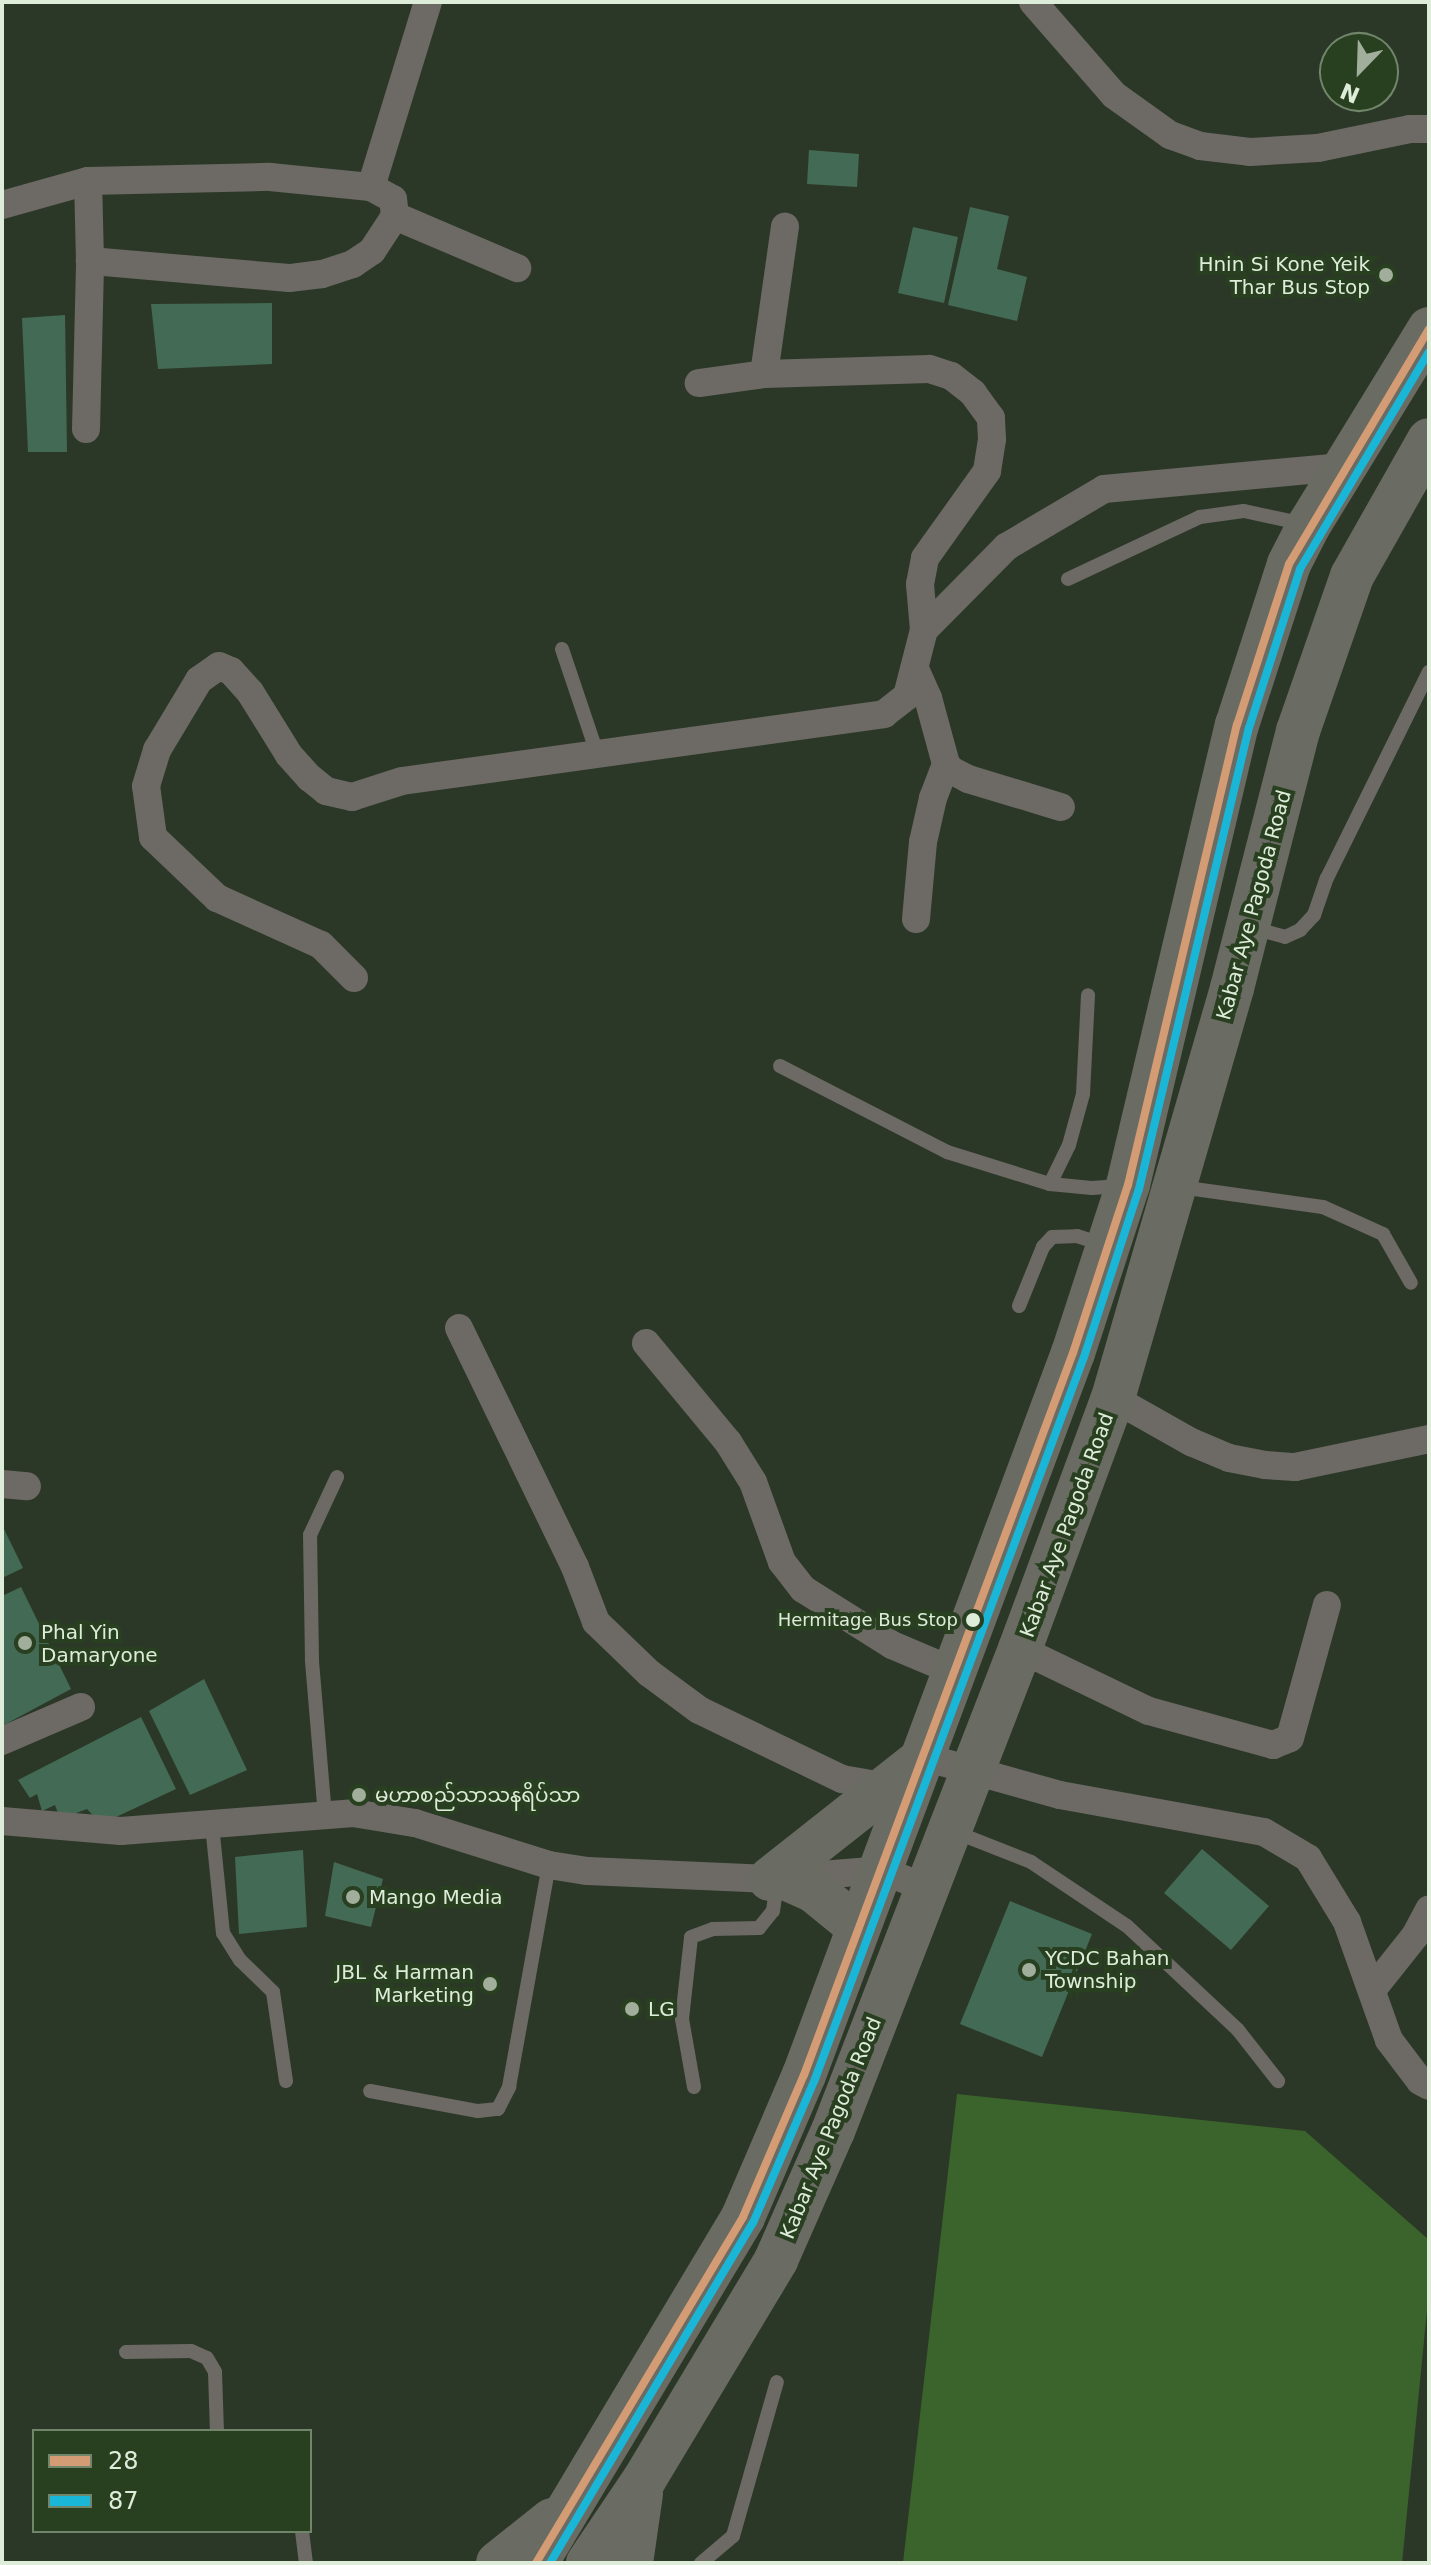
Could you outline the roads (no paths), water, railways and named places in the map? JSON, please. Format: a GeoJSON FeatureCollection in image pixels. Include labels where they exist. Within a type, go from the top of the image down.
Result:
{"type":"FeatureCollection","features":[{"type":"Feature","properties":{"kind":"main road"},"geometry":{"type":"LineString","coordinates":[[536,2563],[743,2217],[804,2075],[1073,1353],[1128,1185],[1251,675],[1289,564],[1343,467],[1429,329]]}},
{"type":"Feature","properties":{"kind":"main road","name":"Kabar Aye Pagoda Road"},"geometry":{"type":"LineString","coordinates":[[588,2563],[644,2480],[776,2260],[833,2131],[1020,1649],[1113,1398],[1232,988],[1298,731],[1352,576],[1429,440]]}},
{"type":"Feature","properties":{"kind":"main road"},"geometry":{"type":"LineString","coordinates":[[1251,675],[1298,731]]}},
{"type":"Feature","properties":{"kind":"main road"},"geometry":{"type":"LineString","coordinates":[[1178,970],[1232,988]]}},
{"type":"Feature","properties":{"kind":"main road"},"geometry":{"type":"LineString","coordinates":[[777,1878],[924,1757]]}},
{"type":"Feature","properties":{"kind":"main road"},"geometry":{"type":"LineString","coordinates":[[777,1878],[814,1891],[857,1926]]}},
{"type":"Feature","properties":{"kind":"main road"},"geometry":{"type":"LineString","coordinates":[[498,2563],[545,2528],[599,2462]]}},
{"type":"Feature","properties":{"kind":"main road"},"geometry":{"type":"LineString","coordinates":[[631,2563],[634,2526],[644,2480]]}},
{"type":"Feature","properties":{"kind":"street"},"geometry":{"type":"LineString","coordinates":[[371,187],[428,2]]}},
{"type":"Feature","properties":{"kind":"street"},"geometry":{"type":"LineString","coordinates":[[1033,2],[1114,95],[1170,135],[1200,146],[1250,152],[1318,148],[1410,129],[1429,129]]}},
{"type":"Feature","properties":{"kind":"street"},"geometry":{"type":"LineString","coordinates":[[2,205],[88,181],[270,177],[371,187],[393,199],[395,216],[372,251],[353,264],[322,274],[289,278],[90,261]]}},
{"type":"Feature","properties":{"kind":"street"},"geometry":{"type":"LineString","coordinates":[[86,429],[90,261],[88,181]]}},
{"type":"Feature","properties":{"kind":"street"},"geometry":{"type":"LineString","coordinates":[[395,216],[517,268]]}},
{"type":"Feature","properties":{"kind":"street"},"geometry":{"type":"LineString","coordinates":[[764,374],[785,226]]}},
{"type":"Feature","properties":{"kind":"street"},"geometry":{"type":"LineString","coordinates":[[354,978],[321,945],[217,898],[153,837],[146,786],[157,750],[199,680],[219,666],[231,671],[310,778],[326,791],[352,797],[402,781],[884,714],[907,696],[916,671],[924,630],[920,584],[925,558],[987,471],[992,439],[991,418],[973,393],[951,376],[929,369],[764,374],[699,383]]}},
{"type":"Feature","properties":{"kind":"street"},"geometry":{"type":"LineString","coordinates":[[924,630],[1006,547],[1104,489],[1343,467]]}},
{"type":"Feature","properties":{"kind":"street"},"geometry":{"type":"LineString","coordinates":[[916,671],[928,698],[946,764],[933,798],[923,842],[916,919]]}},
{"type":"Feature","properties":{"kind":"street"},"geometry":{"type":"LineString","coordinates":[[946,764],[968,779],[1061,807]]}},
{"type":"Feature","properties":{"kind":"street"},"geometry":{"type":"LineString","coordinates":[[459,1328],[575,1567],[596,1622],[649,1673],[699,1710],[842,1779],[888,1787]]}},
{"type":"Feature","properties":{"kind":"street"},"geometry":{"type":"LineString","coordinates":[[646,1343],[728,1442],[753,1482],[782,1562],[803,1589],[892,1645],[956,1672]]}},
{"type":"Feature","properties":{"kind":"street"},"geometry":{"type":"LineString","coordinates":[[1113,1398],[1191,1442],[1229,1458],[1265,1465],[1295,1467],[1429,1439]]}},
{"type":"Feature","properties":{"kind":"street"},"geometry":{"type":"LineString","coordinates":[[1020,1649],[1149,1711],[1273,1745],[1290,1738],[1327,1605]]}},
{"type":"Feature","properties":{"kind":"street"},"geometry":{"type":"LineString","coordinates":[[2,1741],[81,1707]]}},
{"type":"Feature","properties":{"kind":"street"},"geometry":{"type":"LineString","coordinates":[[924,1757],[1060,1795],[1264,1832],[1308,1858],[1347,1922],[1389,2040],[1420,2081],[1429,2086]]}},
{"type":"Feature","properties":{"kind":"street"},"geometry":{"type":"LineString","coordinates":[[2,1821],[121,1831],[353,1813],[415,1823],[549,1865],[588,1871],[777,1878],[881,1870],[926,1888]]}},
{"type":"Feature","properties":{"kind":"street"},"geometry":{"type":"LineString","coordinates":[[1372,1990],[1415,1936],[1429,1910]]}},
{"type":"Feature","properties":{"kind":"lane"},"geometry":{"type":"LineString","coordinates":[[1068,579],[1200,517],[1244,511],[1309,525]]}},
{"type":"Feature","properties":{"kind":"lane"},"geometry":{"type":"LineString","coordinates":[[562,649],[597,753]]}},
{"type":"Feature","properties":{"kind":"lane"},"geometry":{"type":"LineString","coordinates":[[1248,927],[1285,937],[1300,930],[1314,915],[1327,878],[1429,672]]}},
{"type":"Feature","properties":{"kind":"lane"},"geometry":{"type":"LineString","coordinates":[[1050,1184],[1069,1145],[1083,1094],[1088,995]]}},
{"type":"Feature","properties":{"kind":"lane"},"geometry":{"type":"LineString","coordinates":[[780,1066],[947,1152],[1050,1184],[1092,1188],[1128,1185]]}},
{"type":"Feature","properties":{"kind":"lane"},"geometry":{"type":"LineString","coordinates":[[1175,1186],[1323,1207],[1383,1234],[1411,1283]]}},
{"type":"Feature","properties":{"kind":"lane"},"geometry":{"type":"LineString","coordinates":[[1019,1306],[1043,1247],[1052,1237],[1077,1236],[1108,1247]]}},
{"type":"Feature","properties":{"kind":"lane"},"geometry":{"type":"LineString","coordinates":[[325,1816],[312,1660],[310,1535],[337,1477]]}},
{"type":"Feature","properties":{"kind":"lane"},"geometry":{"type":"LineString","coordinates":[[212,1825],[223,1933],[240,1960],[273,1992],[286,2081]]}},
{"type":"Feature","properties":{"kind":"lane"},"geometry":{"type":"LineString","coordinates":[[950,1830],[1031,1862],[1127,1926],[1238,2030],[1278,2081]]}},
{"type":"Feature","properties":{"kind":"lane"},"geometry":{"type":"LineString","coordinates":[[370,2091],[478,2111],[498,2109],[509,2087],[549,1865]]}},
{"type":"Feature","properties":{"kind":"lane"},"geometry":{"type":"LineString","coordinates":[[694,2087],[682,2019],[691,1937],[713,1929],[759,1928],[773,1911],[777,1878]]}},
{"type":"Feature","properties":{"kind":"lane"},"geometry":{"type":"LineString","coordinates":[[126,2352],[191,2351],[207,2358],[215,2372],[217,2429]]}},
{"type":"Feature","properties":{"kind":"lane"},"geometry":{"type":"LineString","coordinates":[[701,2563],[733,2536],[777,2382]]}},
{"type":"Feature","properties":{"kind":"lane"},"geometry":{"type":"LineString","coordinates":[[302,2533],[306,2563]]}},
{"type":"Feature","properties":{"kind":"place","name":"Hnin Si Kone Yeik Thar Bus Stop"},"geometry":{"type":"Point","coordinates":[1386,275]}},
{"type":"Feature","properties":{"kind":"place","name":"Hermitage Bus Stop"},"geometry":{"type":"Point","coordinates":[973,1620]}},
{"type":"Feature","properties":{"kind":"place","name":"Phal Yin Damaryone"},"geometry":{"type":"Point","coordinates":[25,1643]}},
{"type":"Feature","properties":{"kind":"place","name":"မဟာစည်သာသနရိပ်သာ"},"geometry":{"type":"Point","coordinates":[359,1795]}},
{"type":"Feature","properties":{"kind":"place","name":"Mango Media"},"geometry":{"type":"Point","coordinates":[353,1897]}},
{"type":"Feature","properties":{"kind":"place","name":"YCDC Bahan Township"},"geometry":{"type":"Point","coordinates":[1029,1970]}},
{"type":"Feature","properties":{"kind":"place","name":"JBL & Harman Marketing"},"geometry":{"type":"Point","coordinates":[490,1984]}},
{"type":"Feature","properties":{"kind":"place","name":"LG"},"geometry":{"type":"Point","coordinates":[632,2009]}}]}
